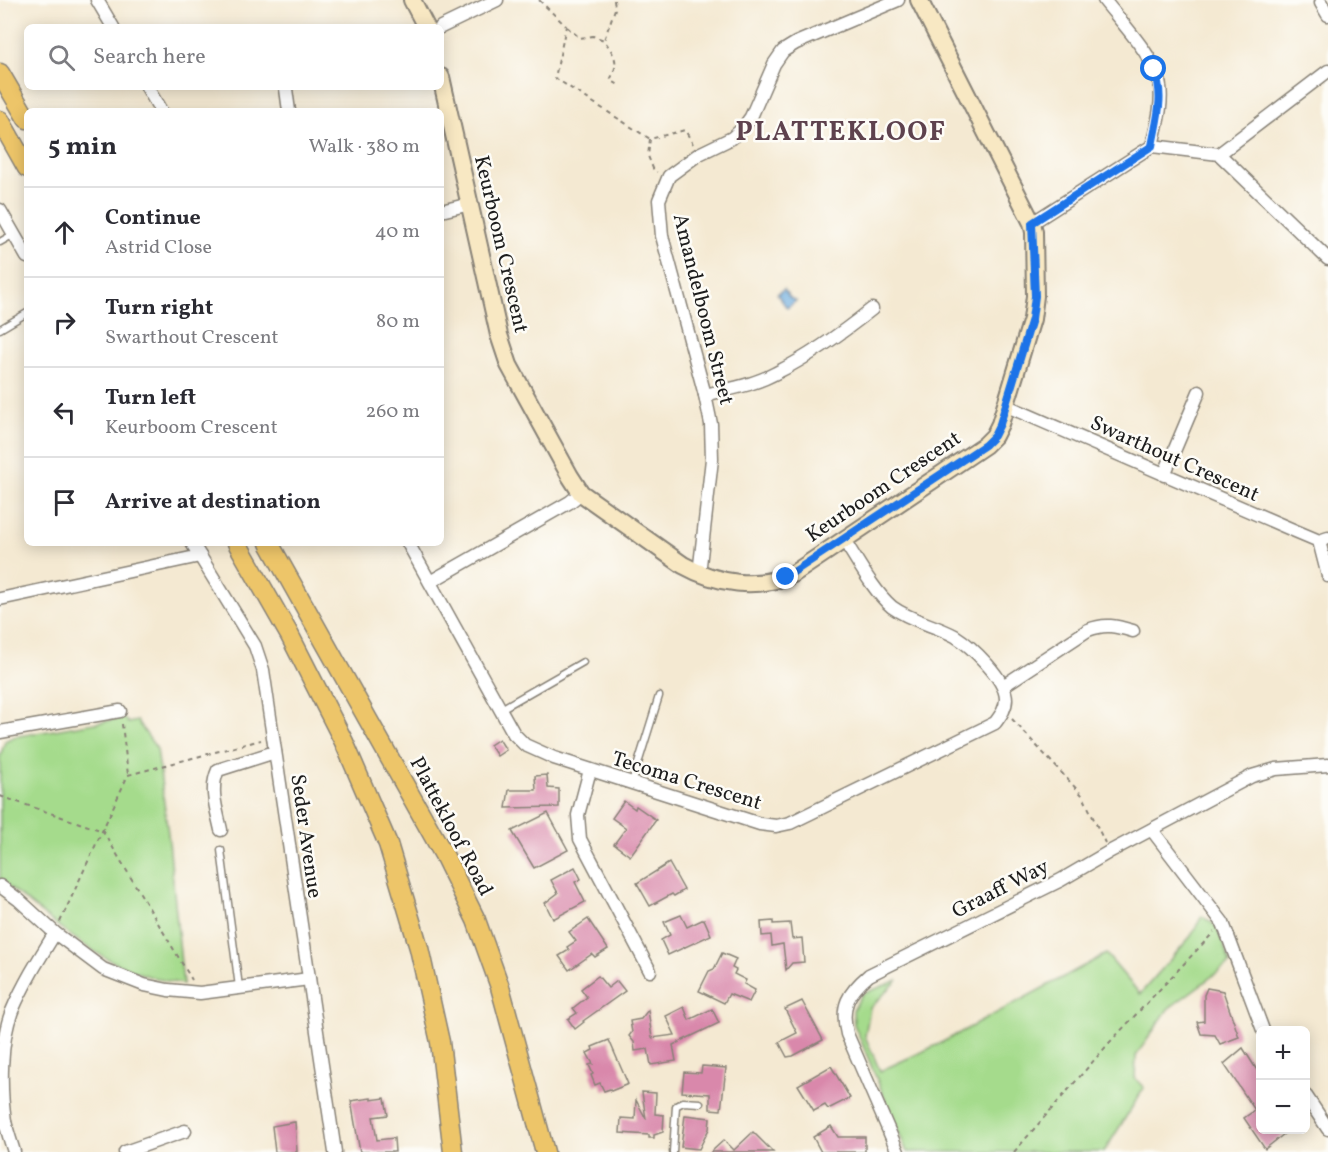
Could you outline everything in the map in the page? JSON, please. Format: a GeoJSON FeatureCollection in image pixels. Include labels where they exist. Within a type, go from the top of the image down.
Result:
{"type":"FeatureCollection","features":[{"type":"Feature","properties":{"kind":"main road"},"geometry":{"type":"LineString","coordinates":[[0,73],[24,114]]}},
{"type":"Feature","properties":{"kind":"main road"},"geometry":{"type":"LineString","coordinates":[[0,120],[24,163]]}},
{"type":"Feature","properties":{"kind":"main road"},"geometry":{"type":"LineString","coordinates":[[239,546],[289,634],[339,732],[388,844],[419,948],[440,1042],[453,1152]]}},
{"type":"Feature","properties":{"kind":"main road","name":"Plattekloof Road"},"geometry":{"type":"LineString","coordinates":[[271,546],[433,834],[476,920],[500,987],[545,1152]]}},
{"type":"Feature","properties":{"kind":"street"},"geometry":{"type":"LineString","coordinates":[[97,0],[111,24]]}},
{"type":"Feature","properties":{"kind":"street"},"geometry":{"type":"LineString","coordinates":[[412,0],[424,24]]}},
{"type":"Feature","properties":{"kind":"street"},"geometry":{"type":"LineString","coordinates":[[444,26],[497,0]]}},
{"type":"Feature","properties":{"kind":"street"},"geometry":{"type":"LineString","coordinates":[[669,176],[699,154],[732,138],[743,129],[751,117],[774,64],[783,51],[796,43],[898,0]]}},
{"type":"Feature","properties":{"kind":"street","name":"Keurboom Crescent"},"geometry":{"type":"LineString","coordinates":[[444,90],[499,335],[509,364],[581,493],[699,574],[727,581],[760,583],[775,581],[793,574],[985,445],[994,436],[1007,406],[1032,319],[1035,296],[1032,223],[919,0]]}},
{"type":"Feature","properties":{"kind":"street"},"geometry":{"type":"LineString","coordinates":[[1104,0],[1145,54],[1160,84],[1161,100],[1152,146]]}},
{"type":"Feature","properties":{"kind":"street"},"geometry":{"type":"LineString","coordinates":[[1321,3],[1328,15]]}},
{"type":"Feature","properties":{"kind":"street"},"geometry":{"type":"LineString","coordinates":[[1219,154],[1328,71]]}},
{"type":"Feature","properties":{"kind":"street"},"geometry":{"type":"LineString","coordinates":[[149,90],[159,108]]}},
{"type":"Feature","properties":{"kind":"street"},"geometry":{"type":"LineString","coordinates":[[286,90],[289,108]]}},
{"type":"Feature","properties":{"kind":"street"},"geometry":{"type":"LineString","coordinates":[[1032,223],[1152,146],[1219,154],[1328,259]]}},
{"type":"Feature","properties":{"kind":"street","name":"Amandelboom Street"},"geometry":{"type":"LineString","coordinates":[[669,176],[659,200],[662,236],[705,395],[712,440],[699,574]]}},
{"type":"Feature","properties":{"kind":"street"},"geometry":{"type":"LineString","coordinates":[[444,210],[470,204]]}},
{"type":"Feature","properties":{"kind":"street"},"geometry":{"type":"LineString","coordinates":[[0,210],[24,252]]}},
{"type":"Feature","properties":{"kind":"street"},"geometry":{"type":"LineString","coordinates":[[705,395],[775,374],[845,331],[872,309]]}},
{"type":"Feature","properties":{"kind":"street"},"geometry":{"type":"LineString","coordinates":[[1164,475],[1199,392]]}},
{"type":"Feature","properties":{"kind":"street","name":"Swarthout Crescent"},"geometry":{"type":"LineString","coordinates":[[1007,406],[1164,475],[1323,540]]}},
{"type":"Feature","properties":{"kind":"street"},"geometry":{"type":"LineString","coordinates":[[430,582],[570,502],[581,493]]}},
{"type":"Feature","properties":{"kind":"street"},"geometry":{"type":"LineString","coordinates":[[844,540],[890,606],[954,636],[978,655],[1003,686],[1006,698],[1004,710]]}},
{"type":"Feature","properties":{"kind":"street"},"geometry":{"type":"LineString","coordinates":[[1323,540],[1328,576]]}},
{"type":"Feature","properties":{"kind":"street","name":"Seder Avenue"},"geometry":{"type":"LineString","coordinates":[[194,546],[255,646],[263,670],[335,1152]]}},
{"type":"Feature","properties":{"kind":"street","name":"Tecoma Crescent"},"geometry":{"type":"LineString","coordinates":[[410,546],[514,734],[525,745],[537,752],[590,770],[760,824],[776,826],[790,823],[995,723],[1004,710]]}},
{"type":"Feature","properties":{"kind":"street"},"geometry":{"type":"LineString","coordinates":[[0,599],[200,556]]}},
{"type":"Feature","properties":{"kind":"street"},"geometry":{"type":"LineString","coordinates":[[1003,686],[1099,625],[1110,625],[1133,631]]}},
{"type":"Feature","properties":{"kind":"street"},"geometry":{"type":"LineString","coordinates":[[0,732],[120,711]]}},
{"type":"Feature","properties":{"kind":"street"},"geometry":{"type":"LineString","coordinates":[[220,830],[213,788],[218,770],[275,752]]}},
{"type":"Feature","properties":{"kind":"street","name":"Graaff Way"},"geometry":{"type":"LineString","coordinates":[[898,1152],[847,1034],[844,1014],[850,995],[869,975],[1061,880],[1252,776],[1276,769],[1328,765]]}},
{"type":"Feature","properties":{"kind":"street"},"geometry":{"type":"LineString","coordinates":[[590,770],[578,815],[580,839],[650,971]]}},
{"type":"Feature","properties":{"kind":"street"},"geometry":{"type":"LineString","coordinates":[[1152,830],[1223,923],[1262,1026]]}},
{"type":"Feature","properties":{"kind":"street"},"geometry":{"type":"LineString","coordinates":[[0,886],[55,933],[103,969],[144,985],[200,993],[309,979]]}},
{"type":"Feature","properties":{"kind":"street"},"geometry":{"type":"LineString","coordinates":[[14,1152],[5,1121],[1,1075],[5,1044],[11,1013],[27,979],[55,933]]}},
{"type":"Feature","properties":{"kind":"street"},"geometry":{"type":"LineString","coordinates":[[1310,1103],[1328,1129]]}},
{"type":"Feature","properties":{"kind":"street"},"geometry":{"type":"LineString","coordinates":[[125,1152],[185,1131]]}},
{"type":"Feature","properties":{"kind":"lane"},"geometry":{"type":"LineString","coordinates":[[0,242],[14,234]]}},
{"type":"Feature","properties":{"kind":"lane"},"geometry":{"type":"LineString","coordinates":[[0,330],[24,316]]}},
{"type":"Feature","properties":{"kind":"lane"},"geometry":{"type":"LineString","coordinates":[[501,709],[583,662]]}},
{"type":"Feature","properties":{"kind":"lane"},"geometry":{"type":"LineString","coordinates":[[632,783],[658,696]]}},
{"type":"Feature","properties":{"kind":"lane"},"geometry":{"type":"LineString","coordinates":[[221,850],[239,988]]}},
{"type":"Feature","properties":{"kind":"lane"},"geometry":{"type":"LineString","coordinates":[[673,1152],[676,1106],[683,1102],[700,1103]]}},
{"type":"Feature","properties":{"kind":"path"},"geometry":{"type":"LineString","coordinates":[[539,0],[580,38],[593,36],[604,40],[615,56],[615,71],[610,80],[619,84]]}},
{"type":"Feature","properties":{"kind":"path"},"geometry":{"type":"LineString","coordinates":[[604,40],[615,9],[614,0]]}},
{"type":"Feature","properties":{"kind":"path"},"geometry":{"type":"LineString","coordinates":[[566,26],[555,78],[650,139],[685,130],[699,154]]}},
{"type":"Feature","properties":{"kind":"path"},"geometry":{"type":"LineString","coordinates":[[650,139],[648,156],[654,171],[669,176]]}},
{"type":"Feature","properties":{"kind":"path"},"geometry":{"type":"LineString","coordinates":[[1004,710],[1083,796],[1109,852]]}},
{"type":"Feature","properties":{"kind":"path"},"geometry":{"type":"LineString","coordinates":[[55,933],[128,775],[120,711]]}},
{"type":"Feature","properties":{"kind":"path"},"geometry":{"type":"LineString","coordinates":[[128,775],[273,737]]}},
{"type":"Feature","properties":{"kind":"path"},"geometry":{"type":"LineString","coordinates":[[0,796],[103,831],[200,993]]}},
{"type":"Feature","properties":{"kind":"path"},"geometry":{"type":"LineString","coordinates":[[1014,1152],[1110,1042],[1223,923]]}},
{"type":"Feature","properties":{"kind":"green space"},"geometry":{"type":"Polygon","coordinates":[[[124,718],[128,723],[137,721],[157,749],[169,841],[183,984],[155,978],[106,958],[64,930],[0,880],[0,757],[5,741],[13,737],[124,718]]]}},
{"type":"Feature","properties":{"kind":"green space"},"geometry":{"type":"Polygon","coordinates":[[[1202,916],[1217,927],[1230,963],[1168,1009],[1136,1056],[1135,1078],[1144,1088],[1104,1152],[907,1152],[854,1024],[853,1010],[862,994],[898,980],[870,1008],[865,1036],[880,1071],[939,1044],[1106,954],[1140,994],[1191,936],[1202,916]]]}},
{"type":"Feature","properties":{"kind":"water"},"geometry":{"type":"Polygon","coordinates":[[[784,289],[790,298],[796,301],[787,308],[777,294],[784,289]]]}},
{"type":"Feature","properties":{"kind":"building"},"geometry":{"type":"Polygon","coordinates":[[[499,739],[506,750],[497,756],[490,745],[499,739]]]}},
{"type":"Feature","properties":{"kind":"building"},"geometry":{"type":"Polygon","coordinates":[[[547,775],[548,788],[559,789],[559,807],[506,808],[509,790],[536,790],[535,776],[547,775]]]}},
{"type":"Feature","properties":{"kind":"building"},"geometry":{"type":"Polygon","coordinates":[[[624,801],[635,809],[636,806],[656,820],[630,856],[614,844],[626,828],[612,818],[624,801]]]}},
{"type":"Feature","properties":{"kind":"building"},"geometry":{"type":"Polygon","coordinates":[[[548,813],[568,850],[534,868],[512,831],[548,813]]]}},
{"type":"Feature","properties":{"kind":"building"},"geometry":{"type":"Polygon","coordinates":[[[669,863],[684,890],[650,906],[637,883],[669,863]]]}},
{"type":"Feature","properties":{"kind":"building"},"geometry":{"type":"Polygon","coordinates":[[[575,867],[581,879],[575,882],[585,902],[553,919],[545,903],[558,893],[551,880],[575,867]]]}},
{"type":"Feature","properties":{"kind":"building"},"geometry":{"type":"Polygon","coordinates":[[[681,915],[687,927],[704,919],[711,935],[668,955],[661,940],[670,935],[664,922],[681,915]]]}},
{"type":"Feature","properties":{"kind":"building"},"geometry":{"type":"Polygon","coordinates":[[[588,919],[608,949],[595,957],[592,954],[569,970],[559,956],[569,950],[567,947],[576,941],[569,932],[588,919]]]}},
{"type":"Feature","properties":{"kind":"building"},"geometry":{"type":"Polygon","coordinates":[[[773,921],[773,924],[790,923],[792,939],[802,938],[804,962],[792,963],[786,970],[783,944],[772,946],[771,935],[762,936],[761,922],[773,921]]]}},
{"type":"Feature","properties":{"kind":"building"},"geometry":{"type":"Polygon","coordinates":[[[722,953],[736,959],[732,968],[736,970],[734,974],[746,980],[744,984],[755,990],[749,1002],[729,994],[724,1003],[699,991],[709,971],[714,969],[722,953]]]}},
{"type":"Feature","properties":{"kind":"building"},"geometry":{"type":"Polygon","coordinates":[[[598,976],[608,988],[617,981],[625,991],[575,1029],[568,1019],[577,1013],[573,1008],[587,997],[581,989],[598,976]]]}},
{"type":"Feature","properties":{"kind":"building"},"geometry":{"type":"Polygon","coordinates":[[[1207,988],[1223,991],[1239,1037],[1220,1044],[1215,1035],[1201,1034],[1197,1022],[1204,1021],[1204,995],[1207,988]]]}},
{"type":"Feature","properties":{"kind":"building"},"geometry":{"type":"Polygon","coordinates":[[[802,1001],[823,1040],[787,1057],[779,1042],[797,1033],[785,1009],[802,1001]]]}},
{"type":"Feature","properties":{"kind":"building"},"geometry":{"type":"Polygon","coordinates":[[[684,1007],[689,1020],[712,1009],[719,1023],[673,1045],[676,1061],[651,1065],[648,1049],[635,1051],[634,1042],[629,1036],[632,1032],[630,1021],[641,1019],[648,1010],[652,1038],[675,1035],[666,1016],[684,1007]]]}},
{"type":"Feature","properties":{"kind":"building"},"geometry":{"type":"Polygon","coordinates":[[[609,1040],[628,1084],[611,1091],[610,1089],[604,1091],[600,1083],[595,1085],[589,1065],[593,1064],[587,1053],[593,1050],[592,1047],[609,1040]]]}},
{"type":"Feature","properties":{"kind":"building"},"geometry":{"type":"Polygon","coordinates":[[[1243,1048],[1256,1069],[1256,1134],[1284,1134],[1265,1149],[1244,1118],[1255,1110],[1224,1064],[1243,1048]]]}},
{"type":"Feature","properties":{"kind":"building"},"geometry":{"type":"Polygon","coordinates":[[[702,1066],[726,1068],[721,1110],[710,1109],[710,1094],[682,1092],[684,1072],[701,1073],[702,1066]]]}},
{"type":"Feature","properties":{"kind":"building"},"geometry":{"type":"Polygon","coordinates":[[[831,1066],[850,1098],[828,1109],[825,1105],[814,1111],[798,1085],[831,1066]]]}},
{"type":"Feature","properties":{"kind":"building"},"geometry":{"type":"Polygon","coordinates":[[[642,1092],[656,1093],[655,1114],[664,1115],[663,1132],[654,1135],[654,1138],[649,1138],[649,1135],[620,1133],[621,1118],[635,1119],[636,1100],[646,1119],[642,1092]]]}},
{"type":"Feature","properties":{"kind":"building"},"geometry":{"type":"Polygon","coordinates":[[[371,1098],[371,1100],[385,1098],[388,1115],[373,1117],[377,1140],[394,1138],[395,1152],[360,1152],[351,1101],[371,1098]]]}},
{"type":"Feature","properties":{"kind":"building"},"geometry":{"type":"Polygon","coordinates":[[[685,1115],[710,1118],[709,1129],[699,1149],[681,1147],[685,1115]]]}},
{"type":"Feature","properties":{"kind":"building"},"geometry":{"type":"Polygon","coordinates":[[[295,1122],[297,1152],[275,1152],[272,1126],[295,1122]]]}},
{"type":"Feature","properties":{"kind":"building"},"geometry":{"type":"Polygon","coordinates":[[[831,1126],[838,1137],[865,1137],[865,1152],[821,1152],[813,1137],[831,1126]]]}},
{"type":"Feature","properties":{"kind":"building"},"geometry":{"type":"Polygon","coordinates":[[[753,1132],[773,1152],[711,1152],[724,1140],[734,1150],[753,1132]]]}},
{"type":"Feature","properties":{"kind":"district","name":"PLATTEKLOOF"},"geometry":{"type":"Point","coordinates":[841,131]}},
{"type":"Feature","properties":{"kind":"route"},"geometry":{"type":"LineString","coordinates":[[786,577],[985,445],[994,436],[1007,406],[1032,319],[1035,296],[1032,223],[1152,146],[1161,100],[1160,84],[1154,69]]}}]}
